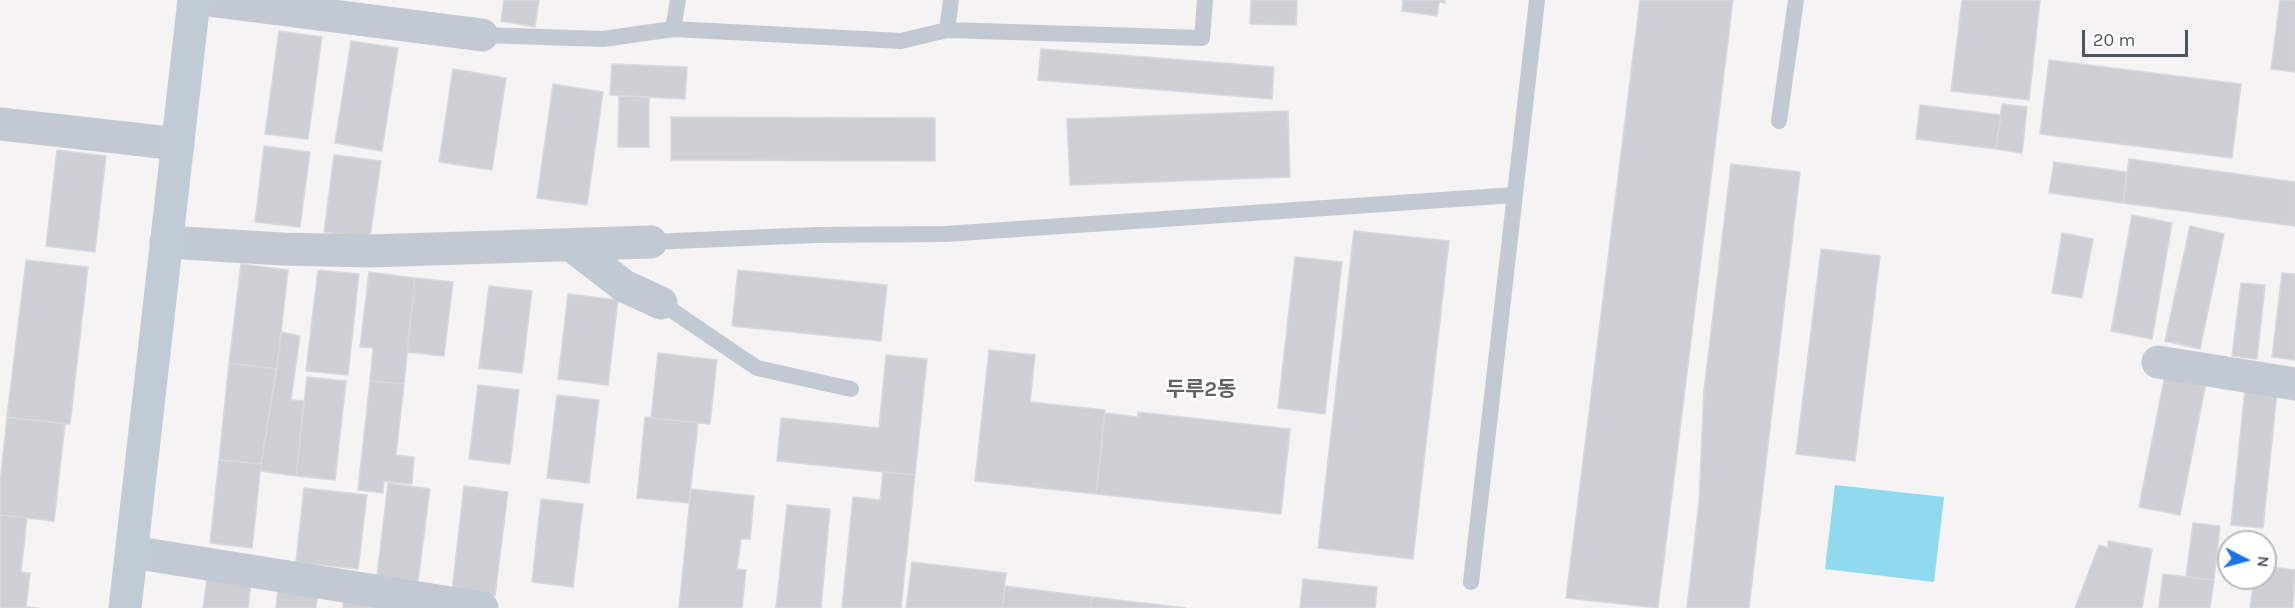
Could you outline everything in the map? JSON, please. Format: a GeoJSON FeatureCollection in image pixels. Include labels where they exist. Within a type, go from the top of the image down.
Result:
{"type":"FeatureCollection","features":[{"type":"Feature","properties":{"kind":"street"},"geometry":{"type":"LineString","coordinates":[[125,608],[194,0]]}},
{"type":"Feature","properties":{"kind":"street"},"geometry":{"type":"LineString","coordinates":[[208,0],[482,35]]}},
{"type":"Feature","properties":{"kind":"street"},"geometry":{"type":"LineString","coordinates":[[0,124],[178,144]]}},
{"type":"Feature","properties":{"kind":"street"},"geometry":{"type":"LineString","coordinates":[[166,242],[282,249],[370,250],[651,242]]}},
{"type":"Feature","properties":{"kind":"street"},"geometry":{"type":"LineString","coordinates":[[571,244],[624,286],[661,303]]}},
{"type":"Feature","properties":{"kind":"street"},"geometry":{"type":"LineString","coordinates":[[2158,362],[2295,384]]}},
{"type":"Feature","properties":{"kind":"street"},"geometry":{"type":"LineString","coordinates":[[132,552],[482,608]]}},
{"type":"Feature","properties":{"kind":"lane"},"geometry":{"type":"LineString","coordinates":[[674,29],[678,0]]}},
{"type":"Feature","properties":{"kind":"lane"},"geometry":{"type":"LineString","coordinates":[[947,30],[951,0]]}},
{"type":"Feature","properties":{"kind":"lane"},"geometry":{"type":"LineString","coordinates":[[482,35],[603,39],[674,29],[901,41],[947,30],[1202,38],[1205,0]]}},
{"type":"Feature","properties":{"kind":"lane"},"geometry":{"type":"LineString","coordinates":[[1471,582],[1537,0]]}},
{"type":"Feature","properties":{"kind":"lane"},"geometry":{"type":"LineString","coordinates":[[1779,121],[1796,0]]}},
{"type":"Feature","properties":{"kind":"lane"},"geometry":{"type":"LineString","coordinates":[[651,242],[816,235],[945,234],[1515,195]]}},
{"type":"Feature","properties":{"kind":"lane"},"geometry":{"type":"LineString","coordinates":[[661,303],[757,368],[851,389]]}},
{"type":"Feature","properties":{"kind":"water"},"geometry":{"type":"Polygon","coordinates":[[[1835,485],[1944,497],[1934,582],[1825,569],[1835,485]]]}},
{"type":"Feature","properties":{"kind":"building"},"geometry":{"type":"Polygon","coordinates":[[[504,0],[539,0],[535,27],[501,21],[504,0]]]}},
{"type":"Feature","properties":{"kind":"building"},"geometry":{"type":"Polygon","coordinates":[[[1251,0],[1297,0],[1296,25],[1250,24],[1251,0]]]}},
{"type":"Feature","properties":{"kind":"building"},"geometry":{"type":"Polygon","coordinates":[[[1403,0],[1445,0],[1445,3],[1439,2],[1437,16],[1402,11],[1403,0]]]}},
{"type":"Feature","properties":{"kind":"building"},"geometry":{"type":"Polygon","coordinates":[[[1640,0],[1733,0],[1658,608],[1566,598],[1640,0]]]}},
{"type":"Feature","properties":{"kind":"building"},"geometry":{"type":"Polygon","coordinates":[[[1962,0],[2040,0],[2029,100],[1951,91],[1962,0]]]}},
{"type":"Feature","properties":{"kind":"building"},"geometry":{"type":"Polygon","coordinates":[[[2280,0],[2295,0],[2295,72],[2271,69],[2280,0]]]}},
{"type":"Feature","properties":{"kind":"building"},"geometry":{"type":"Polygon","coordinates":[[[279,31],[322,37],[308,139],[265,134],[279,31]]]}},
{"type":"Feature","properties":{"kind":"building"},"geometry":{"type":"Polygon","coordinates":[[[351,41],[398,48],[382,151],[335,143],[351,41]]]}},
{"type":"Feature","properties":{"kind":"building"},"geometry":{"type":"Polygon","coordinates":[[[1041,49],[1274,67],[1272,99],[1038,80],[1041,49]]]}},
{"type":"Feature","properties":{"kind":"building"},"geometry":{"type":"Polygon","coordinates":[[[2049,60],[2241,84],[2232,158],[2040,134],[2049,60]]]}},
{"type":"Feature","properties":{"kind":"building"},"geometry":{"type":"Polygon","coordinates":[[[612,64],[687,67],[685,99],[610,95],[612,64]]]}},
{"type":"Feature","properties":{"kind":"building"},"geometry":{"type":"Polygon","coordinates":[[[453,69],[506,78],[492,170],[439,162],[453,69]]]}},
{"type":"Feature","properties":{"kind":"building"},"geometry":{"type":"Polygon","coordinates":[[[553,84],[603,92],[587,205],[537,198],[553,84]]]}},
{"type":"Feature","properties":{"kind":"building"},"geometry":{"type":"Polygon","coordinates":[[[619,96],[649,97],[649,147],[618,147],[619,96]]]}},
{"type":"Feature","properties":{"kind":"building"},"geometry":{"type":"Polygon","coordinates":[[[2002,104],[2027,107],[2022,153],[1996,149],[2002,104]]]}},
{"type":"Feature","properties":{"kind":"building"},"geometry":{"type":"Polygon","coordinates":[[[1920,105],[2001,115],[1996,149],[1916,139],[1920,105]]]}},
{"type":"Feature","properties":{"kind":"building"},"geometry":{"type":"Polygon","coordinates":[[[1288,111],[1290,177],[1070,185],[1067,119],[1288,111]]]}},
{"type":"Feature","properties":{"kind":"building"},"geometry":{"type":"Polygon","coordinates":[[[671,117],[935,118],[935,161],[671,160],[671,117]]]}},
{"type":"Feature","properties":{"kind":"building"},"geometry":{"type":"Polygon","coordinates":[[[264,146],[310,152],[300,227],[255,222],[264,146]]]}},
{"type":"Feature","properties":{"kind":"building"},"geometry":{"type":"Polygon","coordinates":[[[57,150],[106,156],[95,252],[46,246],[57,150]]]}},
{"type":"Feature","properties":{"kind":"building"},"geometry":{"type":"Polygon","coordinates":[[[334,155],[381,161],[370,238],[324,232],[334,155]]]}},
{"type":"Feature","properties":{"kind":"building"},"geometry":{"type":"Polygon","coordinates":[[[2129,159],[2295,182],[2295,226],[2123,203],[2129,159]]]}},
{"type":"Feature","properties":{"kind":"building"},"geometry":{"type":"Polygon","coordinates":[[[2054,162],[2127,172],[2123,203],[2049,193],[2054,162]]]}},
{"type":"Feature","properties":{"kind":"building"},"geometry":{"type":"Polygon","coordinates":[[[1731,164],[1800,172],[1749,608],[1687,608],[1699,502],[1704,390],[1731,164]]]}},
{"type":"Feature","properties":{"kind":"building"},"geometry":{"type":"Polygon","coordinates":[[[2132,215],[2172,223],[2152,339],[2111,331],[2132,215]]]}},
{"type":"Feature","properties":{"kind":"building"},"geometry":{"type":"Polygon","coordinates":[[[2190,226],[2224,234],[2200,349],[2165,341],[2190,226]]]}},
{"type":"Feature","properties":{"kind":"building"},"geometry":{"type":"Polygon","coordinates":[[[1354,231],[1449,241],[1413,559],[1318,548],[1354,231]]]}},
{"type":"Feature","properties":{"kind":"building"},"geometry":{"type":"Polygon","coordinates":[[[2062,233],[2093,239],[2082,298],[2052,293],[2062,233]]]}},
{"type":"Feature","properties":{"kind":"building"},"geometry":{"type":"Polygon","coordinates":[[[1821,249],[1880,256],[1855,461],[1796,454],[1821,249]]]}},
{"type":"Feature","properties":{"kind":"building"},"geometry":{"type":"Polygon","coordinates":[[[1295,257],[1342,262],[1325,414],[1278,408],[1295,257]]]}},
{"type":"Feature","properties":{"kind":"building"},"geometry":{"type":"Polygon","coordinates":[[[26,260],[88,267],[70,424],[7,417],[26,260]]]}},
{"type":"Feature","properties":{"kind":"building"},"geometry":{"type":"Polygon","coordinates":[[[241,264],[288,270],[277,369],[229,363],[241,264]]]}},
{"type":"Feature","properties":{"kind":"building"},"geometry":{"type":"Polygon","coordinates":[[[318,270],[359,274],[348,375],[306,371],[318,270]]]}},
{"type":"Feature","properties":{"kind":"building"},"geometry":{"type":"Polygon","coordinates":[[[738,270],[887,285],[881,341],[732,326],[738,270]]]}},
{"type":"Feature","properties":{"kind":"building"},"geometry":{"type":"Polygon","coordinates":[[[369,272],[415,278],[404,384],[370,381],[373,348],[360,347],[369,272]]]}},
{"type":"Feature","properties":{"kind":"building"},"geometry":{"type":"Polygon","coordinates":[[[2282,273],[2295,274],[2295,360],[2272,357],[2282,273]]]}},
{"type":"Feature","properties":{"kind":"building"},"geometry":{"type":"Polygon","coordinates":[[[415,278],[453,282],[444,356],[407,352],[415,278]]]}},
{"type":"Feature","properties":{"kind":"building"},"geometry":{"type":"Polygon","coordinates":[[[2241,283],[2265,285],[2257,359],[2232,356],[2241,283]]]}},
{"type":"Feature","properties":{"kind":"building"},"geometry":{"type":"Polygon","coordinates":[[[489,286],[532,291],[522,373],[479,368],[489,286]]]}},
{"type":"Feature","properties":{"kind":"building"},"geometry":{"type":"Polygon","coordinates":[[[568,294],[618,300],[608,385],[558,379],[568,294]]]}},
{"type":"Feature","properties":{"kind":"building"},"geometry":{"type":"Polygon","coordinates":[[[282,332],[300,336],[291,400],[304,401],[296,476],[260,471],[282,332]]]}},
{"type":"Feature","properties":{"kind":"building"},"geometry":{"type":"Polygon","coordinates":[[[989,350],[1035,355],[1030,402],[1105,410],[1096,494],[975,481],[989,350]]]}},
{"type":"Feature","properties":{"kind":"building"},"geometry":{"type":"Polygon","coordinates":[[[658,353],[717,360],[710,424],[651,418],[658,353]]]}},
{"type":"Feature","properties":{"kind":"building"},"geometry":{"type":"Polygon","coordinates":[[[886,355],[927,359],[915,475],[777,461],[781,418],[879,428],[886,355]]]}},
{"type":"Feature","properties":{"kind":"building"},"geometry":{"type":"Polygon","coordinates":[[[229,363],[277,369],[261,464],[219,460],[229,363]]]}},
{"type":"Feature","properties":{"kind":"building"},"geometry":{"type":"Polygon","coordinates":[[[2165,375],[2206,383],[2180,515],[2139,507],[2165,375]]]}},
{"type":"Feature","properties":{"kind":"building"},"geometry":{"type":"Polygon","coordinates":[[[307,377],[346,381],[335,480],[296,476],[307,377]]]}},
{"type":"Feature","properties":{"kind":"building"},"geometry":{"type":"Polygon","coordinates":[[[370,381],[404,384],[396,455],[414,457],[412,484],[384,481],[383,493],[358,490],[370,381]]]}},
{"type":"Feature","properties":{"kind":"building"},"geometry":{"type":"Polygon","coordinates":[[[478,385],[519,390],[510,464],[469,459],[478,385]]]}},
{"type":"Feature","properties":{"kind":"building"},"geometry":{"type":"Polygon","coordinates":[[[2245,389],[2277,392],[2263,528],[2231,525],[2245,389]]]}},
{"type":"Feature","properties":{"kind":"building"},"geometry":{"type":"Polygon","coordinates":[[[557,395],[599,400],[589,483],[547,478],[557,395]]]}},
{"type":"Feature","properties":{"kind":"building"},"geometry":{"type":"Polygon","coordinates":[[[1138,412],[1290,429],[1281,514],[1096,494],[1105,413],[1138,417],[1138,412]]]}},
{"type":"Feature","properties":{"kind":"building"},"geometry":{"type":"Polygon","coordinates":[[[7,417],[65,424],[54,521],[0,515],[0,483],[7,417]]]}},
{"type":"Feature","properties":{"kind":"building"},"geometry":{"type":"Polygon","coordinates":[[[645,417],[698,423],[689,503],[637,498],[645,417]]]}},
{"type":"Feature","properties":{"kind":"building"},"geometry":{"type":"Polygon","coordinates":[[[219,460],[261,464],[252,548],[210,543],[219,460]]]}},
{"type":"Feature","properties":{"kind":"building"},"geometry":{"type":"Polygon","coordinates":[[[883,472],[915,475],[901,608],[842,608],[853,497],[880,500],[883,472]]]}},
{"type":"Feature","properties":{"kind":"building"},"geometry":{"type":"Polygon","coordinates":[[[388,483],[430,489],[418,581],[377,576],[388,483]]]}},
{"type":"Feature","properties":{"kind":"building"},"geometry":{"type":"Polygon","coordinates":[[[464,486],[508,492],[495,596],[452,590],[464,486]]]}},
{"type":"Feature","properties":{"kind":"building"},"geometry":{"type":"Polygon","coordinates":[[[304,488],[367,495],[358,569],[296,562],[304,488]]]}},
{"type":"Feature","properties":{"kind":"building"},"geometry":{"type":"Polygon","coordinates":[[[691,489],[754,496],[750,539],[741,539],[737,569],[746,570],[742,608],[679,608],[691,489]]]}},
{"type":"Feature","properties":{"kind":"building"},"geometry":{"type":"Polygon","coordinates":[[[541,499],[583,504],[573,587],[532,582],[541,499]]]}},
{"type":"Feature","properties":{"kind":"building"},"geometry":{"type":"Polygon","coordinates":[[[787,505],[830,509],[821,608],[776,608],[787,505]]]}},
{"type":"Feature","properties":{"kind":"building"},"geometry":{"type":"Polygon","coordinates":[[[0,515],[27,518],[21,572],[30,573],[26,607],[39,608],[0,608],[0,515]]]}},
{"type":"Feature","properties":{"kind":"building"},"geometry":{"type":"Polygon","coordinates":[[[2193,523],[2220,526],[2220,530],[2217,530],[2214,580],[2186,577],[2193,523]]]}},
{"type":"Feature","properties":{"kind":"building"},"geometry":{"type":"Polygon","coordinates":[[[2108,541],[2152,549],[2142,608],[2075,608],[2099,545],[2108,548],[2108,541]]]}},
{"type":"Feature","properties":{"kind":"building"},"geometry":{"type":"Polygon","coordinates":[[[912,562],[1006,573],[1002,608],[906,608],[912,562]]]}},
{"type":"Feature","properties":{"kind":"building"},"geometry":{"type":"Polygon","coordinates":[[[2277,568],[2295,570],[2293,608],[2250,608],[2252,590],[2277,590],[2277,568]]]}},
{"type":"Feature","properties":{"kind":"building"},"geometry":{"type":"Polygon","coordinates":[[[2163,574],[2214,580],[2210,608],[2159,608],[2163,574]]]}},
{"type":"Feature","properties":{"kind":"building"},"geometry":{"type":"Polygon","coordinates":[[[207,578],[251,583],[248,608],[203,608],[207,578]]]}},
{"type":"Feature","properties":{"kind":"building"},"geometry":{"type":"Polygon","coordinates":[[[1303,579],[1377,587],[1375,608],[1300,608],[1303,579]]]}},
{"type":"Feature","properties":{"kind":"building"},"geometry":{"type":"Polygon","coordinates":[[[1005,586],[1092,597],[1091,608],[1002,608],[1005,586]]]}},
{"type":"Feature","properties":{"kind":"building"},"geometry":{"type":"Polygon","coordinates":[[[278,588],[318,592],[316,608],[276,608],[278,588]]]}},
{"type":"Feature","properties":{"kind":"building"},"geometry":{"type":"Polygon","coordinates":[[[1092,597],[1186,608],[1091,608],[1092,597]]]}},
{"type":"Feature","properties":{"kind":"building"},"geometry":{"type":"Polygon","coordinates":[[[344,598],[402,608],[343,608],[344,598]]]}},
{"type":"Feature","properties":{"kind":"district","name":"두루2동"},"geometry":{"type":"Point","coordinates":[1201,390]}}]}
